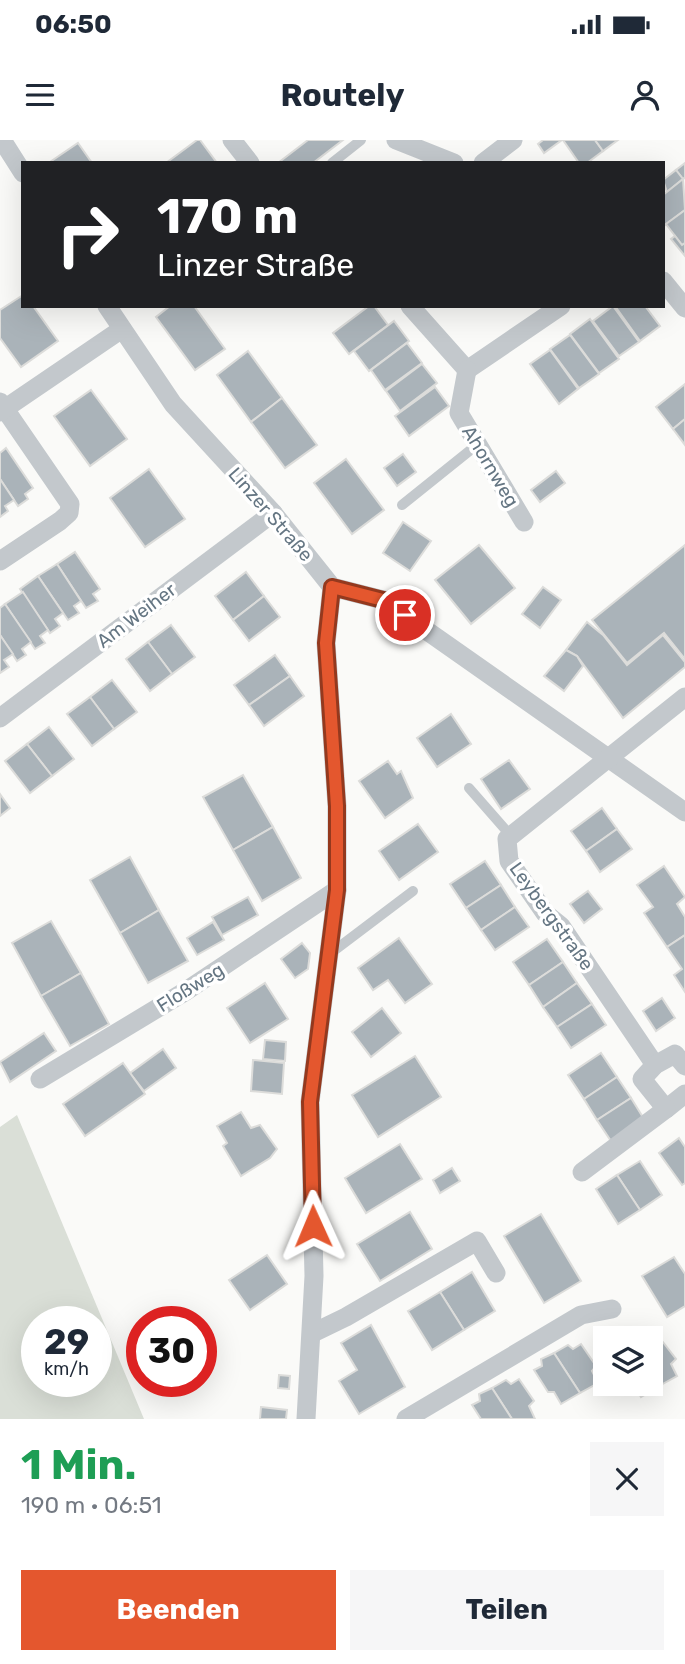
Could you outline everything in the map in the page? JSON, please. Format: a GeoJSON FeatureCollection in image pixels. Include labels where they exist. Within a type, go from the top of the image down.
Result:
{"type":"FeatureCollection","features":[{"type":"Feature","properties":{"kind":"street"},"geometry":{"type":"LineString","coordinates":[[2,140],[21,170]]}},
{"type":"Feature","properties":{"kind":"street"},"geometry":{"type":"LineString","coordinates":[[232,140],[248,161]]}},
{"type":"Feature","properties":{"kind":"street"},"geometry":{"type":"LineString","coordinates":[[396,140],[449,161]]}},
{"type":"Feature","properties":{"kind":"street"},"geometry":{"type":"LineString","coordinates":[[485,161],[513,140]]}},
{"type":"Feature","properties":{"kind":"street"},"geometry":{"type":"LineString","coordinates":[[665,283],[685,308]]}},
{"type":"Feature","properties":{"kind":"street","name":"Linzer Straße"},"geometry":{"type":"LineString","coordinates":[[108,308],[173,404],[273,513],[332,587]]}},
{"type":"Feature","properties":{"kind":"street"},"geometry":{"type":"LineString","coordinates":[[412,308],[467,370],[558,308]]}},
{"type":"Feature","properties":{"kind":"street"},"geometry":{"type":"LineString","coordinates":[[0,561],[69,513],[69,504],[2,408],[122,330]]}},
{"type":"Feature","properties":{"kind":"street","name":"Ahornweg"},"geometry":{"type":"LineString","coordinates":[[467,370],[459,413],[524,522]]}},
{"type":"Feature","properties":{"kind":"street","name":"Am Weiher"},"geometry":{"type":"LineString","coordinates":[[1,716],[273,513]]}},
{"type":"Feature","properties":{"kind":"street"},"geometry":{"type":"LineString","coordinates":[[306,1419],[313,1333],[310,1102],[337,890],[337,806],[326,643],[332,587],[383,600],[685,812]]}},
{"type":"Feature","properties":{"kind":"street","name":"Leybergstraße"},"geometry":{"type":"LineString","coordinates":[[654,1065],[561,926],[545,912],[509,861],[507,839],[611,759],[685,697]]}},
{"type":"Feature","properties":{"kind":"street","name":"Floßweg"},"geometry":{"type":"LineString","coordinates":[[40,1079],[186,991],[337,890]]}},
{"type":"Feature","properties":{"kind":"street"},"geometry":{"type":"LineString","coordinates":[[666,1109],[642,1079],[654,1065],[675,1054],[685,1066]]}},
{"type":"Feature","properties":{"kind":"street"},"geometry":{"type":"LineString","coordinates":[[582,1172],[685,1094]]}},
{"type":"Feature","properties":{"kind":"street"},"geometry":{"type":"LineString","coordinates":[[313,1333],[346,1317],[477,1241],[496,1273]]}},
{"type":"Feature","properties":{"kind":"street"},"geometry":{"type":"LineString","coordinates":[[406,1419],[582,1315],[612,1309]]}},
{"type":"Feature","properties":{"kind":"lane"},"geometry":{"type":"LineString","coordinates":[[335,161],[361,140]]}},
{"type":"Feature","properties":{"kind":"lane"},"geometry":{"type":"LineString","coordinates":[[402,505],[478,444]]}},
{"type":"Feature","properties":{"kind":"lane"},"geometry":{"type":"LineString","coordinates":[[469,788],[511,836]]}},
{"type":"Feature","properties":{"kind":"lane"},"geometry":{"type":"LineString","coordinates":[[328,955],[413,891]]}},
{"type":"Feature","properties":{"kind":"shaded area"},"geometry":{"type":"Polygon","coordinates":[[[17,1115],[97,1306],[21,1306],[21,1397],[112,1397],[112,1342],[126,1376],[126,1397],[135,1397],[144,1419],[0,1419],[0,1127],[17,1115]]]}},
{"type":"Feature","properties":{"kind":"building"},"geometry":{"type":"Polygon","coordinates":[[[200,140],[216,161],[169,161],[200,140]]]}},
{"type":"Feature","properties":{"kind":"building"},"geometry":{"type":"Polygon","coordinates":[[[308,140],[343,140],[316,161],[281,161],[308,140]]]}},
{"type":"Feature","properties":{"kind":"building"},"geometry":{"type":"Polygon","coordinates":[[[543,140],[562,140],[544,153],[538,144],[543,140]]]}},
{"type":"Feature","properties":{"kind":"building"},"geometry":{"type":"Polygon","coordinates":[[[563,140],[595,140],[603,151],[590,161],[578,161],[563,140]]]}},
{"type":"Feature","properties":{"kind":"building"},"geometry":{"type":"Polygon","coordinates":[[[595,140],[618,140],[603,151],[595,140]]]}},
{"type":"Feature","properties":{"kind":"building"},"geometry":{"type":"Polygon","coordinates":[[[78,143],[91,161],[51,161],[78,143]]]}},
{"type":"Feature","properties":{"kind":"building"},"geometry":{"type":"Polygon","coordinates":[[[685,163],[685,178],[683,179],[676,170],[685,163]]]}},
{"type":"Feature","properties":{"kind":"building"},"geometry":{"type":"Polygon","coordinates":[[[676,170],[683,179],[667,192],[665,178],[676,170]]]}},
{"type":"Feature","properties":{"kind":"building"},"geometry":{"type":"Polygon","coordinates":[[[683,179],[685,210],[665,225],[665,193],[683,179]]]}},
{"type":"Feature","properties":{"kind":"building"},"geometry":{"type":"Polygon","coordinates":[[[685,210],[685,243],[682,245],[666,224],[685,210]]]}},
{"type":"Feature","properties":{"kind":"building"},"geometry":{"type":"Polygon","coordinates":[[[675,236],[682,245],[685,243],[685,256],[671,239],[675,236]]]}},
{"type":"Feature","properties":{"kind":"building"},"geometry":{"type":"Polygon","coordinates":[[[21,296],[21,308],[34,308],[58,341],[21,367],[0,338],[0,310],[21,296]]]}},
{"type":"Feature","properties":{"kind":"building"},"geometry":{"type":"Polygon","coordinates":[[[167,308],[195,308],[225,349],[195,370],[156,317],[167,308]]]}},
{"type":"Feature","properties":{"kind":"building"},"geometry":{"type":"Polygon","coordinates":[[[366,308],[375,308],[388,325],[349,354],[333,333],[366,308]]]}},
{"type":"Feature","properties":{"kind":"building"},"geometry":{"type":"Polygon","coordinates":[[[610,308],[614,308],[639,342],[619,356],[593,321],[610,308]]]}},
{"type":"Feature","properties":{"kind":"building"},"geometry":{"type":"Polygon","coordinates":[[[616,308],[646,308],[660,326],[640,341],[616,308]]]}},
{"type":"Feature","properties":{"kind":"building"},"geometry":{"type":"Polygon","coordinates":[[[590,319],[619,359],[599,373],[570,334],[590,319]]]}},
{"type":"Feature","properties":{"kind":"building"},"geometry":{"type":"Polygon","coordinates":[[[394,321],[409,341],[369,371],[354,351],[394,321]]]}},
{"type":"Feature","properties":{"kind":"building"},"geometry":{"type":"Polygon","coordinates":[[[570,335],[599,374],[579,388],[550,349],[570,335]]]}},
{"type":"Feature","properties":{"kind":"building"},"geometry":{"type":"Polygon","coordinates":[[[407,343],[422,363],[385,390],[371,370],[407,343]]]}},
{"type":"Feature","properties":{"kind":"building"},"geometry":{"type":"Polygon","coordinates":[[[550,350],[578,389],[559,404],[530,364],[550,350]]]}},
{"type":"Feature","properties":{"kind":"building"},"geometry":{"type":"Polygon","coordinates":[[[248,351],[282,398],[251,422],[217,375],[248,351]]]}},
{"type":"Feature","properties":{"kind":"building"},"geometry":{"type":"Polygon","coordinates":[[[422,364],[437,383],[400,411],[386,391],[422,364]]]}},
{"type":"Feature","properties":{"kind":"building"},"geometry":{"type":"Polygon","coordinates":[[[685,384],[685,419],[673,429],[656,407],[685,384]]]}},
{"type":"Feature","properties":{"kind":"building"},"geometry":{"type":"Polygon","coordinates":[[[435,387],[449,406],[409,436],[395,416],[435,387]]]}},
{"type":"Feature","properties":{"kind":"building"},"geometry":{"type":"Polygon","coordinates":[[[91,390],[127,439],[90,466],[54,416],[91,390]]]}},
{"type":"Feature","properties":{"kind":"building"},"geometry":{"type":"Polygon","coordinates":[[[282,398],[317,445],[285,468],[251,422],[282,398]]]}},
{"type":"Feature","properties":{"kind":"building"},"geometry":{"type":"Polygon","coordinates":[[[685,419],[685,445],[673,429],[685,419]]]}},
{"type":"Feature","properties":{"kind":"building"},"geometry":{"type":"Polygon","coordinates":[[[6,448],[33,488],[25,494],[28,499],[18,506],[0,479],[0,453],[6,448]]]}},
{"type":"Feature","properties":{"kind":"building"},"geometry":{"type":"Polygon","coordinates":[[[403,454],[416,472],[397,486],[384,468],[403,454]]]}},
{"type":"Feature","properties":{"kind":"building"},"geometry":{"type":"Polygon","coordinates":[[[346,459],[384,510],[352,534],[314,483],[346,459]]]}},
{"type":"Feature","properties":{"kind":"building"},"geometry":{"type":"Polygon","coordinates":[[[149,469],[185,519],[145,547],[110,498],[149,469]]]}},
{"type":"Feature","properties":{"kind":"building"},"geometry":{"type":"Polygon","coordinates":[[[556,471],[565,483],[540,502],[531,490],[556,471]]]}},
{"type":"Feature","properties":{"kind":"building"},"geometry":{"type":"Polygon","coordinates":[[[0,479],[14,500],[5,506],[8,511],[0,517],[0,479]]]}},
{"type":"Feature","properties":{"kind":"building"},"geometry":{"type":"Polygon","coordinates":[[[403,522],[431,541],[410,571],[383,553],[403,522]]]}},
{"type":"Feature","properties":{"kind":"building"},"geometry":{"type":"Polygon","coordinates":[[[479,545],[515,588],[471,624],[435,580],[479,545]]]}},
{"type":"Feature","properties":{"kind":"building"},"geometry":{"type":"Polygon","coordinates":[[[685,545],[685,659],[664,633],[627,663],[592,620],[685,545]]]}},
{"type":"Feature","properties":{"kind":"building"},"geometry":{"type":"Polygon","coordinates":[[[75,552],[100,589],[93,594],[98,601],[86,608],[57,564],[75,552]]]}},
{"type":"Feature","properties":{"kind":"building"},"geometry":{"type":"Polygon","coordinates":[[[57,564],[81,601],[74,606],[79,613],[68,620],[38,576],[57,564]]]}},
{"type":"Feature","properties":{"kind":"building"},"geometry":{"type":"Polygon","coordinates":[[[246,572],[264,596],[233,620],[215,596],[246,572]]]}},
{"type":"Feature","properties":{"kind":"building"},"geometry":{"type":"Polygon","coordinates":[[[38,576],[63,613],[55,619],[60,626],[50,633],[20,589],[38,576]]]}},
{"type":"Feature","properties":{"kind":"building"},"geometry":{"type":"Polygon","coordinates":[[[543,587],[561,600],[540,628],[522,614],[543,587]]]}},
{"type":"Feature","properties":{"kind":"building"},"geometry":{"type":"Polygon","coordinates":[[[23,592],[48,630],[40,636],[45,643],[35,649],[5,604],[23,592]]]}},
{"type":"Feature","properties":{"kind":"building"},"geometry":{"type":"Polygon","coordinates":[[[264,596],[280,617],[249,641],[233,620],[264,596]]]}},
{"type":"Feature","properties":{"kind":"building"},"geometry":{"type":"Polygon","coordinates":[[[5,604],[31,642],[22,649],[26,655],[17,661],[0,635],[0,608],[5,604]]]}},
{"type":"Feature","properties":{"kind":"building"},"geometry":{"type":"Polygon","coordinates":[[[587,622],[603,635],[627,665],[663,635],[685,662],[685,667],[623,718],[577,656],[566,650],[587,622]]]}},
{"type":"Feature","properties":{"kind":"building"},"geometry":{"type":"Polygon","coordinates":[[[171,625],[195,657],[172,674],[148,642],[171,625]]]}},
{"type":"Feature","properties":{"kind":"building"},"geometry":{"type":"Polygon","coordinates":[[[0,635],[13,654],[4,660],[9,667],[0,673],[0,635]]]}},
{"type":"Feature","properties":{"kind":"building"},"geometry":{"type":"Polygon","coordinates":[[[148,642],[172,674],[150,691],[126,659],[148,642]]]}},
{"type":"Feature","properties":{"kind":"building"},"geometry":{"type":"Polygon","coordinates":[[[566,650],[577,656],[583,666],[564,691],[544,676],[566,650]]]}},
{"type":"Feature","properties":{"kind":"building"},"geometry":{"type":"Polygon","coordinates":[[[275,655],[290,676],[249,705],[234,685],[275,655]]]}},
{"type":"Feature","properties":{"kind":"building"},"geometry":{"type":"Polygon","coordinates":[[[290,676],[304,696],[264,726],[249,705],[290,676]]]}},
{"type":"Feature","properties":{"kind":"building"},"geometry":{"type":"Polygon","coordinates":[[[112,680],[137,712],[114,729],[90,697],[112,680]]]}},
{"type":"Feature","properties":{"kind":"building"},"geometry":{"type":"Polygon","coordinates":[[[90,697],[114,729],[92,746],[67,714],[90,697]]]}},
{"type":"Feature","properties":{"kind":"building"},"geometry":{"type":"Polygon","coordinates":[[[451,714],[471,744],[437,767],[417,738],[451,714]]]}},
{"type":"Feature","properties":{"kind":"building"},"geometry":{"type":"Polygon","coordinates":[[[49,727],[74,759],[52,776],[27,744],[49,727]]]}},
{"type":"Feature","properties":{"kind":"building"},"geometry":{"type":"Polygon","coordinates":[[[27,744],[52,776],[30,793],[5,761],[27,744]]]}},
{"type":"Feature","properties":{"kind":"building"},"geometry":{"type":"Polygon","coordinates":[[[509,760],[530,789],[501,809],[481,779],[509,760]]]}},
{"type":"Feature","properties":{"kind":"building"},"geometry":{"type":"Polygon","coordinates":[[[388,761],[397,774],[401,771],[413,798],[385,818],[359,781],[388,761]]]}},
{"type":"Feature","properties":{"kind":"building"},"geometry":{"type":"Polygon","coordinates":[[[243,775],[273,827],[233,850],[203,797],[243,775]]]}},
{"type":"Feature","properties":{"kind":"building"},"geometry":{"type":"Polygon","coordinates":[[[0,794],[10,808],[0,816],[0,794]]]}},
{"type":"Feature","properties":{"kind":"building"},"geometry":{"type":"Polygon","coordinates":[[[602,808],[617,829],[586,851],[571,831],[602,808]]]}},
{"type":"Feature","properties":{"kind":"building"},"geometry":{"type":"Polygon","coordinates":[[[418,824],[438,852],[399,880],[379,851],[418,824]]]}},
{"type":"Feature","properties":{"kind":"building"},"geometry":{"type":"Polygon","coordinates":[[[273,827],[301,878],[262,901],[233,850],[273,827]]]}},
{"type":"Feature","properties":{"kind":"building"},"geometry":{"type":"Polygon","coordinates":[[[617,829],[632,849],[600,872],[586,851],[617,829]]]}},
{"type":"Feature","properties":{"kind":"building"},"geometry":{"type":"Polygon","coordinates":[[[130,857],[159,910],[120,933],[90,880],[130,857]]]}},
{"type":"Feature","properties":{"kind":"building"},"geometry":{"type":"Polygon","coordinates":[[[485,861],[501,885],[466,908],[450,884],[485,861]]]}},
{"type":"Feature","properties":{"kind":"building"},"geometry":{"type":"Polygon","coordinates":[[[664,866],[685,897],[677,904],[685,917],[685,935],[667,947],[644,913],[653,907],[637,885],[664,866]]]}},
{"type":"Feature","properties":{"kind":"building"},"geometry":{"type":"Polygon","coordinates":[[[501,885],[515,907],[481,930],[466,908],[501,885]]]}},
{"type":"Feature","properties":{"kind":"building"},"geometry":{"type":"Polygon","coordinates":[[[588,891],[602,909],[584,923],[570,904],[588,891]]]}},
{"type":"Feature","properties":{"kind":"building"},"geometry":{"type":"Polygon","coordinates":[[[248,897],[258,915],[222,935],[212,917],[248,897]]]}},
{"type":"Feature","properties":{"kind":"building"},"geometry":{"type":"Polygon","coordinates":[[[515,907],[529,927],[495,950],[481,930],[515,907]]]}},
{"type":"Feature","properties":{"kind":"building"},"geometry":{"type":"Polygon","coordinates":[[[159,910],[188,961],[148,983],[120,933],[159,910]]]}},
{"type":"Feature","properties":{"kind":"building"},"geometry":{"type":"Polygon","coordinates":[[[51,921],[81,973],[41,996],[12,943],[51,921]]]}},
{"type":"Feature","properties":{"kind":"building"},"geometry":{"type":"Polygon","coordinates":[[[213,922],[224,940],[197,955],[187,938],[213,922]]]}},
{"type":"Feature","properties":{"kind":"building"},"geometry":{"type":"Polygon","coordinates":[[[685,935],[685,992],[674,975],[682,969],[667,947],[685,935]]]}},
{"type":"Feature","properties":{"kind":"building"},"geometry":{"type":"Polygon","coordinates":[[[399,938],[432,984],[405,1003],[388,980],[373,990],[358,968],[399,938]]]}},
{"type":"Feature","properties":{"kind":"building"},"geometry":{"type":"Polygon","coordinates":[[[547,939],[563,962],[529,985],[513,962],[547,939]]]}},
{"type":"Feature","properties":{"kind":"building"},"geometry":{"type":"Polygon","coordinates":[[[302,943],[310,953],[308,969],[295,978],[281,959],[302,943]]]}},
{"type":"Feature","properties":{"kind":"building"},"geometry":{"type":"Polygon","coordinates":[[[563,962],[577,983],[543,1007],[529,985],[563,962]]]}},
{"type":"Feature","properties":{"kind":"building"},"geometry":{"type":"Polygon","coordinates":[[[81,973],[109,1024],[70,1046],[41,996],[81,973]]]}},
{"type":"Feature","properties":{"kind":"building"},"geometry":{"type":"Polygon","coordinates":[[[265,983],[288,1019],[250,1043],[227,1008],[265,983]]]}},
{"type":"Feature","properties":{"kind":"building"},"geometry":{"type":"Polygon","coordinates":[[[577,983],[592,1004],[557,1027],[543,1007],[577,983]]]}},
{"type":"Feature","properties":{"kind":"building"},"geometry":{"type":"Polygon","coordinates":[[[662,998],[675,1018],[656,1031],[643,1011],[662,998]]]}},
{"type":"Feature","properties":{"kind":"building"},"geometry":{"type":"Polygon","coordinates":[[[592,1004],[606,1025],[571,1048],[557,1027],[592,1004]]]}},
{"type":"Feature","properties":{"kind":"building"},"geometry":{"type":"Polygon","coordinates":[[[382,1008],[401,1033],[371,1057],[352,1032],[382,1008]]]}},
{"type":"Feature","properties":{"kind":"building"},"geometry":{"type":"Polygon","coordinates":[[[44,1033],[56,1051],[10,1082],[0,1062],[44,1033]]]}},
{"type":"Feature","properties":{"kind":"building"},"geometry":{"type":"Polygon","coordinates":[[[265,1040],[286,1042],[285,1061],[263,1059],[265,1040]]]}},
{"type":"Feature","properties":{"kind":"building"},"geometry":{"type":"Polygon","coordinates":[[[163,1049],[176,1068],[144,1091],[130,1073],[163,1049]]]}},
{"type":"Feature","properties":{"kind":"building"},"geometry":{"type":"Polygon","coordinates":[[[601,1053],[617,1077],[584,1099],[568,1075],[601,1053]]]}},
{"type":"Feature","properties":{"kind":"building"},"geometry":{"type":"Polygon","coordinates":[[[415,1056],[441,1097],[378,1137],[352,1095],[415,1056]]]}},
{"type":"Feature","properties":{"kind":"building"},"geometry":{"type":"Polygon","coordinates":[[[253,1060],[284,1063],[282,1094],[251,1091],[253,1060]]]}},
{"type":"Feature","properties":{"kind":"building"},"geometry":{"type":"Polygon","coordinates":[[[123,1063],[145,1094],[85,1136],[63,1104],[123,1063]]]}},
{"type":"Feature","properties":{"kind":"building"},"geometry":{"type":"Polygon","coordinates":[[[617,1077],[631,1098],[597,1120],[584,1099],[617,1077]]]}},
{"type":"Feature","properties":{"kind":"building"},"geometry":{"type":"Polygon","coordinates":[[[631,1098],[644,1119],[611,1141],[597,1120],[631,1098]]]}},
{"type":"Feature","properties":{"kind":"building"},"geometry":{"type":"Polygon","coordinates":[[[241,1112],[251,1128],[260,1125],[277,1149],[270,1158],[241,1176],[223,1146],[227,1143],[217,1126],[241,1112]]]}},
{"type":"Feature","properties":{"kind":"building"},"geometry":{"type":"Polygon","coordinates":[[[679,1138],[685,1147],[685,1183],[682,1185],[659,1153],[679,1138]]]}},
{"type":"Feature","properties":{"kind":"building"},"geometry":{"type":"Polygon","coordinates":[[[400,1144],[422,1179],[366,1213],[345,1178],[400,1144]]]}},
{"type":"Feature","properties":{"kind":"building"},"geometry":{"type":"Polygon","coordinates":[[[640,1161],[662,1195],[640,1210],[617,1175],[640,1161]]]}},
{"type":"Feature","properties":{"kind":"building"},"geometry":{"type":"Polygon","coordinates":[[[452,1168],[460,1181],[440,1193],[433,1180],[452,1168]]]}},
{"type":"Feature","properties":{"kind":"building"},"geometry":{"type":"Polygon","coordinates":[[[617,1175],[640,1210],[618,1224],[596,1189],[617,1175]]]}},
{"type":"Feature","properties":{"kind":"building"},"geometry":{"type":"Polygon","coordinates":[[[410,1212],[432,1249],[380,1281],[357,1244],[410,1212]]]}},
{"type":"Feature","properties":{"kind":"building"},"geometry":{"type":"Polygon","coordinates":[[[541,1214],[581,1281],[544,1303],[504,1236],[541,1214]]]}},
{"type":"Feature","properties":{"kind":"building"},"geometry":{"type":"Polygon","coordinates":[[[267,1255],[287,1284],[250,1310],[229,1280],[267,1255]]]}},
{"type":"Feature","properties":{"kind":"building"},"geometry":{"type":"Polygon","coordinates":[[[674,1257],[685,1274],[685,1306],[667,1317],[642,1276],[674,1257]]]}},
{"type":"Feature","properties":{"kind":"building"},"geometry":{"type":"Polygon","coordinates":[[[472,1272],[495,1311],[464,1330],[440,1292],[472,1272]]]}},
{"type":"Feature","properties":{"kind":"building"},"geometry":{"type":"Polygon","coordinates":[[[440,1292],[464,1330],[432,1350],[408,1311],[440,1292]]]}},
{"type":"Feature","properties":{"kind":"building"},"geometry":{"type":"Polygon","coordinates":[[[371,1325],[405,1387],[359,1414],[339,1381],[357,1370],[341,1343],[371,1325]]]}},
{"type":"Feature","properties":{"kind":"building"},"geometry":{"type":"Polygon","coordinates":[[[663,1342],[676,1359],[671,1364],[677,1376],[663,1384],[663,1342]]]}},
{"type":"Feature","properties":{"kind":"building"},"geometry":{"type":"Polygon","coordinates":[[[581,1344],[593,1362],[593,1386],[580,1393],[554,1353],[568,1345],[573,1349],[581,1344]]]}},
{"type":"Feature","properties":{"kind":"building"},"geometry":{"type":"Polygon","coordinates":[[[554,1353],[580,1393],[561,1404],[554,1392],[548,1392],[534,1370],[542,1366],[541,1359],[554,1353]]]}},
{"type":"Feature","properties":{"kind":"building"},"geometry":{"type":"Polygon","coordinates":[[[279,1375],[290,1376],[289,1389],[278,1388],[279,1375]]]}},
{"type":"Feature","properties":{"kind":"building"},"geometry":{"type":"Polygon","coordinates":[[[519,1379],[534,1401],[529,1406],[535,1419],[512,1419],[492,1388],[506,1380],[511,1384],[519,1379]]]}},
{"type":"Feature","properties":{"kind":"building"},"geometry":{"type":"Polygon","coordinates":[[[492,1388],[512,1419],[481,1419],[472,1405],[480,1401],[479,1394],[492,1388]]]}},
{"type":"Feature","properties":{"kind":"building"},"geometry":{"type":"Polygon","coordinates":[[[261,1407],[287,1410],[286,1419],[260,1419],[261,1407]]]}},
{"type":"Feature","properties":{"kind":"route"},"geometry":{"type":"LineString","coordinates":[[313,1226],[310,1102],[337,890],[337,806],[328,706],[326,643],[332,587],[383,600],[405,615]]}}]}
